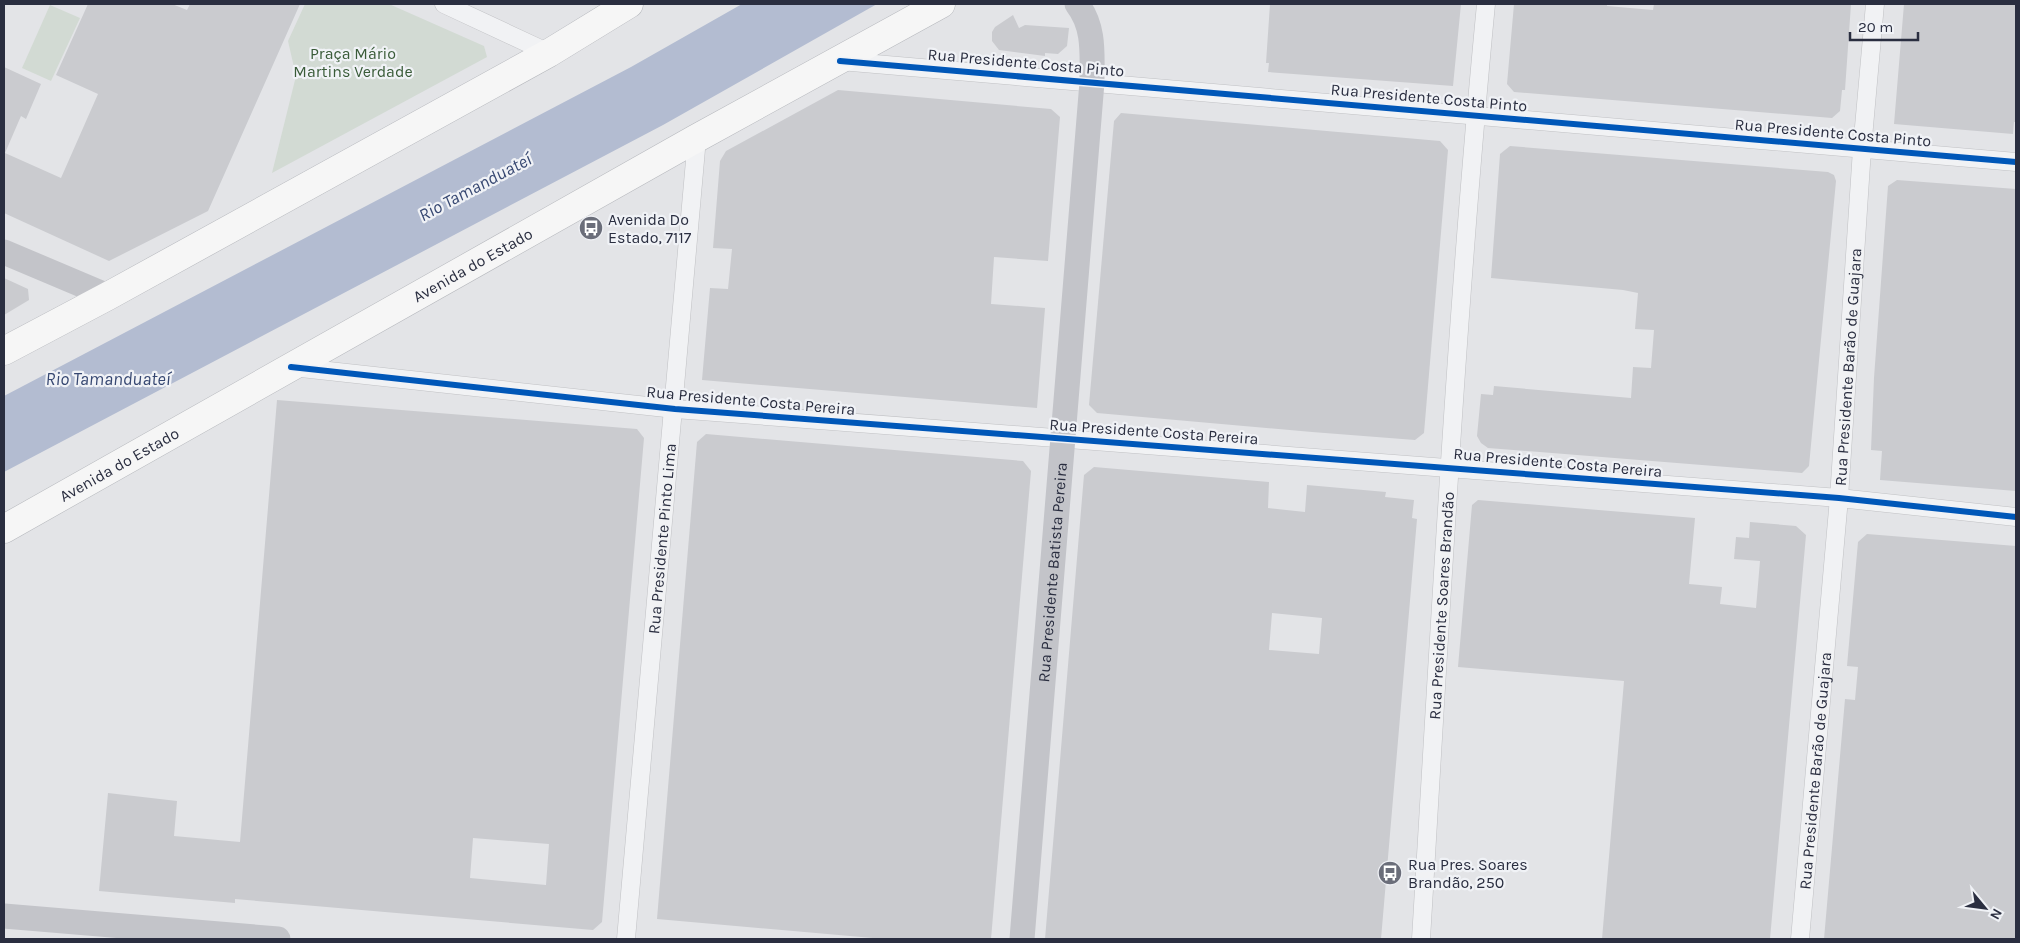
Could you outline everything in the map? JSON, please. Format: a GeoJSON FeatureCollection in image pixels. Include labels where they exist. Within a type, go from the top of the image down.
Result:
{"type":"FeatureCollection","features":[{"type":"Feature","properties":{"kind":"highway"},"geometry":{"type":"LineString","coordinates":[[4,350],[108,296],[549,52],[629,4]]}},
{"type":"Feature","properties":{"kind":"highway","name":"Avenida do Estado"},"geometry":{"type":"LineString","coordinates":[[4,529],[698,138],[941,4]]}},
{"type":"Feature","properties":{"kind":"main road","name":"Rua Presidente Batista Pereira"},"geometry":{"type":"LineString","coordinates":[[1024,938],[1092,82],[1092,36],[1086,15],[1077,4]]}},
{"type":"Feature","properties":{"kind":"main road"},"geometry":{"type":"LineString","coordinates":[[4,252],[108,296]]}},
{"type":"Feature","properties":{"kind":"main road"},"geometry":{"type":"LineString","coordinates":[[4,916],[278,939]]}},
{"type":"Feature","properties":{"kind":"street"},"geometry":{"type":"LineString","coordinates":[[444,4],[549,52]]}},
{"type":"Feature","properties":{"kind":"street","name":"Rua Presidente Soares Brandão"},"geometry":{"type":"LineString","coordinates":[[1421,939],[1450,467],[1475,115],[1486,4]]}},
{"type":"Feature","properties":{"kind":"street","name":"Rua Presidente Barão de Guajara"},"geometry":{"type":"LineString","coordinates":[[1800,939],[1839,498],[1862,149],[1875,4]]}},
{"type":"Feature","properties":{"kind":"street","name":"Rua Presidente Costa Pinto"},"geometry":{"type":"LineString","coordinates":[[840,61],[2016,162]]}},
{"type":"Feature","properties":{"kind":"street","name":"Rua Presidente Pinto Lima"},"geometry":{"type":"LineString","coordinates":[[626,939],[698,138]]}},
{"type":"Feature","properties":{"kind":"street","name":"Rua Presidente Costa Pereira"},"geometry":{"type":"LineString","coordinates":[[291,367],[675,409],[1839,498],[2016,517]]}},
{"type":"Feature","properties":{"kind":"green space","name":"Praça Mário Martins Verdade"},"geometry":{"type":"Polygon","coordinates":[[[305,4],[389,4],[484,46],[487,57],[272,173],[296,76],[288,41],[305,4]]]}},
{"type":"Feature","properties":{"kind":"green space"},"geometry":{"type":"Polygon","coordinates":[[[50,5],[80,18],[51,81],[22,68],[50,5]]]}},
{"type":"Feature","properties":{"kind":"water","name":"Rio Tamanduateí"},"geometry":{"type":"Polygon","coordinates":[[[742,4],[877,4],[663,125],[4,472],[4,396],[631,67],[742,4]]]}},
{"type":"Feature","properties":{"kind":"building"},"geometry":{"type":"Polygon","coordinates":[[[88,4],[172,4],[187,10],[190,4],[300,4],[208,211],[109,261],[4,213],[4,67],[41,84],[26,119],[21,116],[5,153],[61,178],[98,94],[56,75],[88,4]]]}},
{"type":"Feature","properties":{"kind":"building"},"geometry":{"type":"Polygon","coordinates":[[[1270,4],[1461,4],[1453,86],[1268,72],[1269,63],[1266,63],[1270,4]]]}},
{"type":"Feature","properties":{"kind":"building"},"geometry":{"type":"Polygon","coordinates":[[[1514,4],[1607,4],[1607,6],[1653,10],[1654,4],[1851,4],[1845,90],[1842,90],[1840,111],[1832,118],[1514,92],[1507,84],[1514,4]]]}},
{"type":"Feature","properties":{"kind":"building"},"geometry":{"type":"Polygon","coordinates":[[[1904,4],[2016,4],[2016,122],[2014,122],[2013,134],[1894,124],[1904,4]]]}},
{"type":"Feature","properties":{"kind":"building"},"geometry":{"type":"Polygon","coordinates":[[[1013,15],[1019,28],[1025,25],[1069,28],[1067,46],[1058,54],[1045,53],[1045,56],[999,50],[992,41],[992,32],[995,27],[1013,15]]]}},
{"type":"Feature","properties":{"kind":"building"},"geometry":{"type":"Polygon","coordinates":[[[838,90],[1051,109],[1060,117],[1048,261],[994,257],[991,304],[1045,308],[1037,408],[702,380],[710,288],[728,289],[732,249],[713,248],[720,161],[726,151],[838,90]]]}},
{"type":"Feature","properties":{"kind":"building"},"geometry":{"type":"Polygon","coordinates":[[[1121,113],[1440,141],[1448,150],[1424,433],[1415,440],[1312,432],[1097,413],[1089,405],[1114,121],[1121,113]]]}},
{"type":"Feature","properties":{"kind":"building"},"geometry":{"type":"Polygon","coordinates":[[[1510,146],[1828,172],[1834,175],[1836,181],[1809,466],[1802,473],[1488,448],[1481,443],[1477,436],[1481,394],[1493,395],[1494,386],[1631,398],[1633,367],[1651,368],[1654,330],[1635,329],[1638,293],[1491,278],[1500,154],[1510,146]]]}},
{"type":"Feature","properties":{"kind":"building"},"geometry":{"type":"Polygon","coordinates":[[[1897,180],[2016,189],[2016,491],[1880,480],[1882,451],[1871,450],[1874,378],[1888,186],[1897,180]]]}},
{"type":"Feature","properties":{"kind":"building"},"geometry":{"type":"Polygon","coordinates":[[[4,278],[28,289],[29,300],[4,315],[4,278]]]}},
{"type":"Feature","properties":{"kind":"building"},"geometry":{"type":"Polygon","coordinates":[[[277,400],[637,429],[644,438],[602,922],[593,930],[235,899],[235,903],[99,891],[108,793],[177,801],[174,836],[240,842],[277,400]],[[473,838],[470,878],[546,885],[549,844],[473,838]]]}},
{"type":"Feature","properties":{"kind":"building"},"geometry":{"type":"Polygon","coordinates":[[[706,434],[1023,461],[1031,471],[991,939],[884,939],[657,919],[697,442],[706,434]]]}},
{"type":"Feature","properties":{"kind":"building"},"geometry":{"type":"Polygon","coordinates":[[[1094,467],[1269,482],[1268,508],[1305,512],[1307,485],[1386,492],[1385,497],[1414,500],[1412,518],[1417,519],[1381,939],[1045,939],[1084,475],[1094,467]],[[1272,613],[1269,650],[1319,654],[1322,618],[1272,613]]]}},
{"type":"Feature","properties":{"kind":"building"},"geometry":{"type":"Polygon","coordinates":[[[1478,500],[1695,518],[1689,584],[1722,587],[1720,604],[1756,608],[1760,561],[1734,559],[1736,537],[1749,538],[1750,522],[1796,526],[1806,535],[1770,939],[1602,939],[1624,681],[1458,667],[1472,505],[1478,500]]]}},
{"type":"Feature","properties":{"kind":"building"},"geometry":{"type":"Polygon","coordinates":[[[1867,534],[2016,546],[2016,939],[1824,939],[1845,699],[1855,700],[1858,667],[1847,666],[1858,542],[1867,534]]]}},
{"type":"Feature","properties":{"kind":"cycle path"},"geometry":{"type":"LineString","coordinates":[[840,61],[2016,162]]}},
{"type":"Feature","properties":{"kind":"cycle path"},"geometry":{"type":"LineString","coordinates":[[291,367],[675,409],[1839,498],[2016,517]]}},
{"type":"Feature","properties":{"kind":"place","name":"Avenida Do Estado, 7117"},"geometry":{"type":"Point","coordinates":[591,228]}},
{"type":"Feature","properties":{"kind":"place","name":"Rua Pres. Soares Brandão, 250"},"geometry":{"type":"Point","coordinates":[1390,873]}}]}
